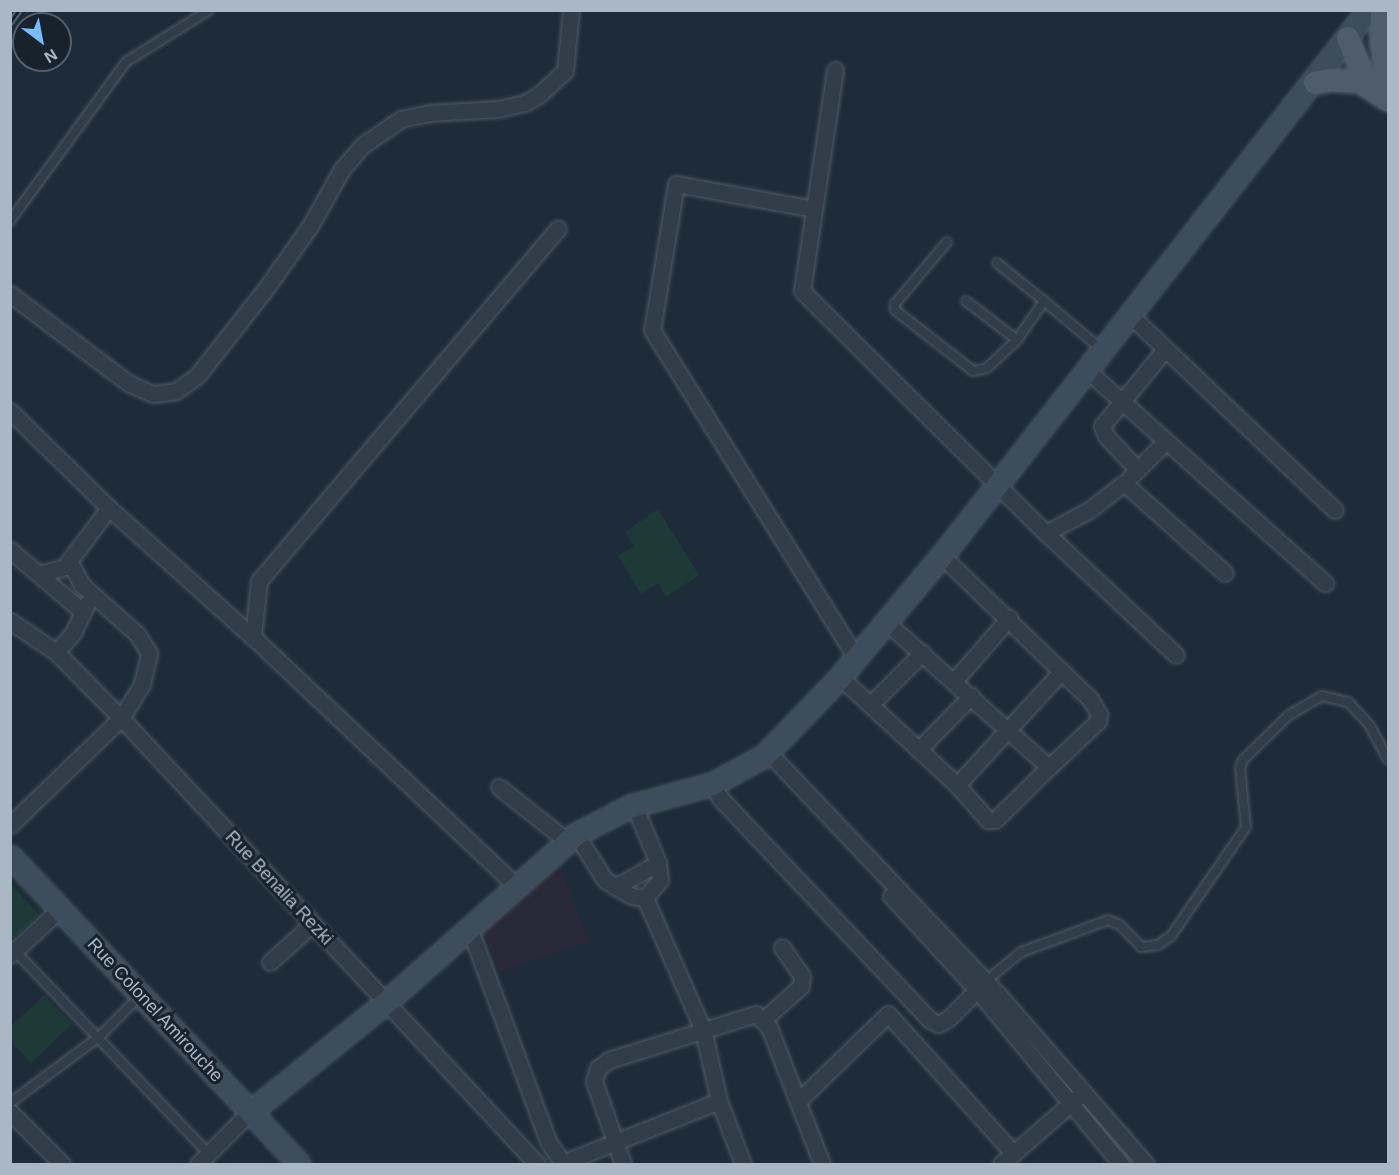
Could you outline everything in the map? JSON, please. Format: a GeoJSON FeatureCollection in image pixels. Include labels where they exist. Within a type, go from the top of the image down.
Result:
{"type":"FeatureCollection","features":[{"type":"Feature","properties":{"kind":"main road"},"geometry":{"type":"LineString","coordinates":[[250,1112],[386,1003],[518,888],[571,837],[634,805],[712,784],[766,754],[840,677],[942,556],[1315,83],[1368,10]]}},
{"type":"Feature","properties":{"kind":"main road"},"geometry":{"type":"LineString","coordinates":[[1382,10],[1384,82]]}},
{"type":"Feature","properties":{"kind":"main road"},"geometry":{"type":"LineString","coordinates":[[1349,36],[1373,47],[1384,82]]}},
{"type":"Feature","properties":{"kind":"main road"},"geometry":{"type":"LineString","coordinates":[[1315,83],[1345,79],[1384,82]]}},
{"type":"Feature","properties":{"kind":"main road","name":"Rue Colonel Amirouche"},"geometry":{"type":"LineString","coordinates":[[10,856],[142,994],[299,1164]]}},
{"type":"Feature","properties":{"kind":"street"},"geometry":{"type":"LineString","coordinates":[[10,294],[30,306],[128,383],[153,394],[176,391],[196,376],[264,291],[310,226],[342,169],[363,145],[401,119],[429,112],[498,109],[525,103],[540,94],[565,71],[572,10]]}},
{"type":"Feature","properties":{"kind":"street"},"geometry":{"type":"LineString","coordinates":[[835,70],[802,291],[1046,533],[1176,655]]}},
{"type":"Feature","properties":{"kind":"street"},"geometry":{"type":"LineString","coordinates":[[814,209],[676,184],[652,330],[856,658]]}},
{"type":"Feature","properties":{"kind":"street"},"geometry":{"type":"LineString","coordinates":[[253,637],[259,581],[558,229]]}},
{"type":"Feature","properties":{"kind":"street"},"geometry":{"type":"LineString","coordinates":[[1132,317],[1335,510]]}},
{"type":"Feature","properties":{"kind":"street"},"geometry":{"type":"LineString","coordinates":[[1137,470],[1106,436],[1102,426],[1165,349]]}},
{"type":"Feature","properties":{"kind":"street"},"geometry":{"type":"LineString","coordinates":[[1089,372],[1325,583]]}},
{"type":"Feature","properties":{"kind":"street"},"geometry":{"type":"LineString","coordinates":[[10,411],[109,508],[253,637],[518,888]]}},
{"type":"Feature","properties":{"kind":"street"},"geometry":{"type":"LineString","coordinates":[[1046,533],[1089,510],[1124,483],[1166,441]]}},
{"type":"Feature","properties":{"kind":"street"},"geometry":{"type":"LineString","coordinates":[[1124,483],[1225,573]]}},
{"type":"Feature","properties":{"kind":"street"},"geometry":{"type":"LineString","coordinates":[[44,578],[65,567],[109,508]]}},
{"type":"Feature","properties":{"kind":"street"},"geometry":{"type":"LineString","coordinates":[[10,550],[83,612]]}},
{"type":"Feature","properties":{"kind":"street"},"geometry":{"type":"LineString","coordinates":[[840,677],[957,785],[992,822],[1098,721],[1099,714],[1062,671],[942,556]]}},
{"type":"Feature","properties":{"kind":"street"},"geometry":{"type":"LineString","coordinates":[[10,825],[122,718],[142,684],[149,653],[137,634],[87,589],[74,573],[69,561]]}},
{"type":"Feature","properties":{"kind":"street"},"geometry":{"type":"LineString","coordinates":[[56,652],[83,612],[87,589]]}},
{"type":"Feature","properties":{"kind":"street"},"geometry":{"type":"LineString","coordinates":[[954,681],[1009,618]]}},
{"type":"Feature","properties":{"kind":"street","name":"Rue Benalia Rezki"},"geometry":{"type":"LineString","coordinates":[[10,621],[56,652],[122,718],[537,1164]]}},
{"type":"Feature","properties":{"kind":"street"},"geometry":{"type":"LineString","coordinates":[[886,622],[1048,767]]}},
{"type":"Feature","properties":{"kind":"street"},"geometry":{"type":"LineString","coordinates":[[870,705],[922,653]]}},
{"type":"Feature","properties":{"kind":"street"},"geometry":{"type":"LineString","coordinates":[[957,785],[1062,671]]}},
{"type":"Feature","properties":{"kind":"street"},"geometry":{"type":"LineString","coordinates":[[918,750],[971,696]]}},
{"type":"Feature","properties":{"kind":"street"},"geometry":{"type":"LineString","coordinates":[[766,754],[982,986],[1071,1103],[1121,1164]]}},
{"type":"Feature","properties":{"kind":"street"},"geometry":{"type":"LineString","coordinates":[[712,784],[720,798],[930,1020],[938,1024],[948,1019],[982,986]]}},
{"type":"Feature","properties":{"kind":"street"},"geometry":{"type":"LineString","coordinates":[[500,787],[571,837],[605,880],[615,888],[645,897],[703,1029],[719,1101],[743,1164]]}},
{"type":"Feature","properties":{"kind":"street"},"geometry":{"type":"LineString","coordinates":[[634,805],[658,863],[660,879],[645,897]]}},
{"type":"Feature","properties":{"kind":"street"},"geometry":{"type":"LineString","coordinates":[[615,888],[658,863]]}},
{"type":"Feature","properties":{"kind":"street"},"geometry":{"type":"LineString","coordinates":[[13,953],[60,909]]}},
{"type":"Feature","properties":{"kind":"street"},"geometry":{"type":"LineString","coordinates":[[270,962],[312,924]]}},
{"type":"Feature","properties":{"kind":"street"},"geometry":{"type":"LineString","coordinates":[[470,930],[549,1143],[561,1163],[719,1101]]}},
{"type":"Feature","properties":{"kind":"street"},"geometry":{"type":"LineString","coordinates":[[763,1020],[801,986],[802,976],[782,946]]}},
{"type":"Feature","properties":{"kind":"street"},"geometry":{"type":"LineString","coordinates":[[982,986],[998,994],[1146,1164]]}},
{"type":"Feature","properties":{"kind":"street"},"geometry":{"type":"LineString","coordinates":[[622,1164],[594,1081],[598,1068],[609,1060],[756,1014],[763,1020],[822,1164]]}},
{"type":"Feature","properties":{"kind":"street"},"geometry":{"type":"LineString","coordinates":[[798,1101],[888,1014],[1013,1153]]}},
{"type":"Feature","properties":{"kind":"street"},"geometry":{"type":"LineString","coordinates":[[1001,1164],[1084,1092]]}},
{"type":"Feature","properties":{"kind":"street"},"geometry":{"type":"LineString","coordinates":[[10,1112],[62,1164]]}},
{"type":"Feature","properties":{"kind":"street"},"geometry":{"type":"LineString","coordinates":[[204,1159],[250,1112]]}},
{"type":"Feature","properties":{"kind":"lane"},"geometry":{"type":"LineString","coordinates":[[10,221],[126,62],[209,10]]}},
{"type":"Feature","properties":{"kind":"lane"},"geometry":{"type":"LineString","coordinates":[[947,242],[895,304],[900,317],[973,371],[987,368],[1017,340],[1044,301]]}},
{"type":"Feature","properties":{"kind":"lane"},"geometry":{"type":"LineString","coordinates":[[997,263],[1105,352]]}},
{"type":"Feature","properties":{"kind":"lane"},"geometry":{"type":"LineString","coordinates":[[966,301],[1017,340]]}},
{"type":"Feature","properties":{"kind":"lane"},"geometry":{"type":"LineString","coordinates":[[982,986],[1021,952],[1108,920],[1120,925],[1141,947],[1158,945],[1171,936],[1246,827],[1240,768],[1243,760],[1289,715],[1322,696],[1348,702],[1370,726],[1389,760]]}},
{"type":"Feature","properties":{"kind":"lane"},"geometry":{"type":"LineString","coordinates":[[13,953],[99,1036],[204,1159]]}},
{"type":"Feature","properties":{"kind":"lane"},"geometry":{"type":"LineString","coordinates":[[10,1103],[99,1036],[142,994]]}},
{"type":"Feature","properties":{"kind":"shaded area"},"geometry":{"type":"Polygon","coordinates":[[[560,867],[589,942],[500,972],[482,928],[560,867]]]}},
{"type":"Feature","properties":{"kind":"green space"},"geometry":{"type":"Polygon","coordinates":[[[658,509],[699,575],[666,597],[658,583],[641,594],[618,556],[634,546],[625,532],[658,509]]]}},
{"type":"Feature","properties":{"kind":"green space"},"geometry":{"type":"Polygon","coordinates":[[[11,884],[39,915],[10,940],[11,884]]]}},
{"type":"Feature","properties":{"kind":"green space"},"geometry":{"type":"Polygon","coordinates":[[[44,995],[72,1024],[31,1063],[11,1042],[11,1026],[44,995]]]}},
{"type":"Feature","properties":{"kind":"railway"},"geometry":{"type":"LineString","coordinates":[[10,23],[19,10]]}}]}
